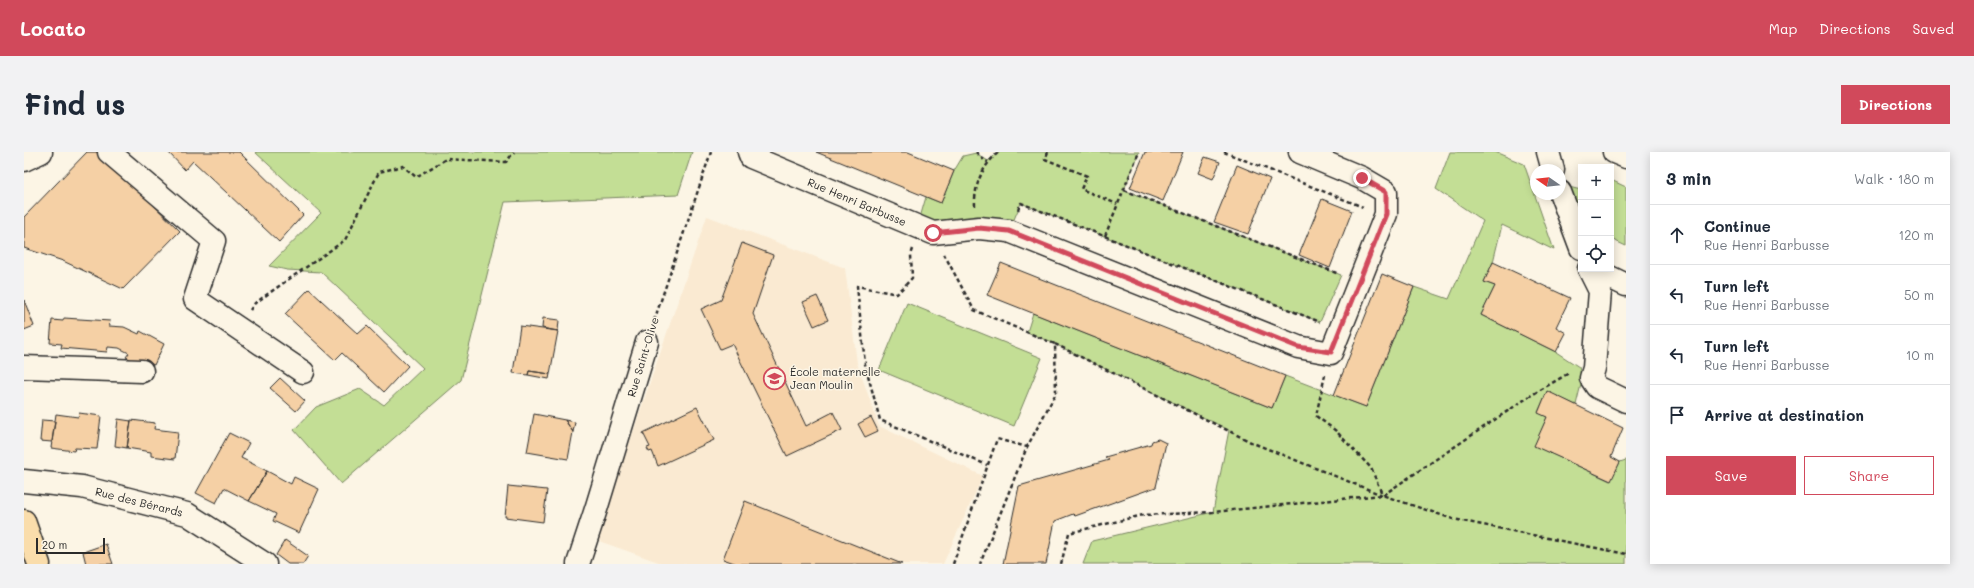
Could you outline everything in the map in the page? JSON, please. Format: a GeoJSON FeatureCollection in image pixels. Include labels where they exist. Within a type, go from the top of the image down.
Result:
{"type":"FeatureCollection","features":[{"type":"Feature","properties":{"kind":"main road"},"geometry":{"type":"LineString","coordinates":[[24,521],[39,564]]}},
{"type":"Feature","properties":{"kind":"street"},"geometry":{"type":"LineString","coordinates":[[24,160],[40,152]]}},
{"type":"Feature","properties":{"kind":"street"},"geometry":{"type":"LineString","coordinates":[[109,152],[214,241],[195,299],[303,372]]}},
{"type":"Feature","properties":{"kind":"street","name":"Rue Henri Barbusse"},"geometry":{"type":"LineString","coordinates":[[749,152],[751,157],[927,230],[979,228],[1009,231],[1298,347],[1331,352]]}},
{"type":"Feature","properties":{"kind":"street"},"geometry":{"type":"LineString","coordinates":[[1300,152],[1362,178],[1386,192],[1386,214],[1331,352]]}},
{"type":"Feature","properties":{"kind":"street"},"geometry":{"type":"LineString","coordinates":[[1548,152],[1551,164]]}},
{"type":"Feature","properties":{"kind":"street"},"geometry":{"type":"LineString","coordinates":[[1614,152],[1626,157]]}},
{"type":"Feature","properties":{"kind":"street"},"geometry":{"type":"LineString","coordinates":[[1563,200],[1578,240]]}},
{"type":"Feature","properties":{"kind":"street"},"geometry":{"type":"LineString","coordinates":[[1590,272],[1600,291],[1591,378],[1597,387],[1626,401]]}},
{"type":"Feature","properties":{"kind":"street"},"geometry":{"type":"LineString","coordinates":[[1599,272],[1626,285]]}},
{"type":"Feature","properties":{"kind":"street","name":"Rue Saint-Olive"},"geometry":{"type":"LineString","coordinates":[[578,564],[598,506],[647,342]]}},
{"type":"Feature","properties":{"kind":"street"},"geometry":{"type":"LineString","coordinates":[[24,367],[142,371]]}},
{"type":"Feature","properties":{"kind":"street","name":"Rue des Bérards"},"geometry":{"type":"LineString","coordinates":[[24,481],[82,487],[187,514],[264,564]]}},
{"type":"Feature","properties":{"kind":"path"},"geometry":{"type":"LineString","coordinates":[[236,327],[255,303],[345,240],[379,172],[403,166],[416,177],[446,159],[506,162],[514,152]]}},
{"type":"Feature","properties":{"kind":"path","name":"Rue Saint-Olive"},"geometry":{"type":"LineString","coordinates":[[647,342],[712,152]]}},
{"type":"Feature","properties":{"kind":"path"},"geometry":{"type":"LineString","coordinates":[[976,152],[988,162]]}},
{"type":"Feature","properties":{"kind":"path"},"geometry":{"type":"LineString","coordinates":[[979,228],[975,204],[976,186],[988,162],[999,152]]}},
{"type":"Feature","properties":{"kind":"path"},"geometry":{"type":"LineString","coordinates":[[1048,152],[1045,159],[1087,176],[1081,189],[1117,204]]}},
{"type":"Feature","properties":{"kind":"path"},"geometry":{"type":"LineString","coordinates":[[1104,236],[1139,152]]}},
{"type":"Feature","properties":{"kind":"path"},"geometry":{"type":"LineString","coordinates":[[1224,152],[1377,213],[1386,214]]}},
{"type":"Feature","properties":{"kind":"path"},"geometry":{"type":"LineString","coordinates":[[1124,190],[1360,282]]}},
{"type":"Feature","properties":{"kind":"path"},"geometry":{"type":"LineString","coordinates":[[1009,231],[1021,203],[1340,330]]}},
{"type":"Feature","properties":{"kind":"path"},"geometry":{"type":"LineString","coordinates":[[988,465],[880,420],[865,364],[857,286],[897,294],[912,278],[911,255],[927,230],[974,310],[1055,344],[1253,443],[1382,495],[1453,519],[1626,554]]}},
{"type":"Feature","properties":{"kind":"path"},"geometry":{"type":"LineString","coordinates":[[980,564],[1027,447],[1056,393],[1055,344]]}},
{"type":"Feature","properties":{"kind":"path"},"geometry":{"type":"LineString","coordinates":[[1331,352],[1316,416],[1336,431],[1371,468],[1382,495]]}},
{"type":"Feature","properties":{"kind":"path"},"geometry":{"type":"LineString","coordinates":[[1061,564],[1069,533],[1143,515],[1213,512],[1382,495],[1530,396],[1594,358]]}},
{"type":"Feature","properties":{"kind":"path"},"geometry":{"type":"LineString","coordinates":[[953,564],[997,439],[1027,447]]}},
{"type":"Feature","properties":{"kind":"shaded area"},"geometry":{"type":"Polygon","coordinates":[[[707,216],[845,268],[857,363],[879,426],[983,476],[943,564],[664,564],[596,540],[707,216]]]}},
{"type":"Feature","properties":{"kind":"green space"},"geometry":{"type":"Polygon","coordinates":[[[255,152],[692,152],[678,195],[505,202],[461,380],[341,484],[294,430],[316,407],[360,389],[384,405],[423,368],[321,272],[287,270],[269,266],[321,213],[255,152]]]}},
{"type":"Feature","properties":{"kind":"green space"},"geometry":{"type":"Polygon","coordinates":[[[999,152],[1139,152],[1124,190],[1341,275],[1320,322],[1021,203],[1009,231],[919,221],[926,197],[941,203],[954,171],[963,156],[976,153],[988,161],[999,152]]]}},
{"type":"Feature","properties":{"kind":"green space"},"geometry":{"type":"Polygon","coordinates":[[[1450,152],[1495,152],[1524,164],[1530,181],[1530,200],[1537,200],[1554,250],[1502,225],[1493,262],[1484,282],[1495,286],[1481,315],[1556,352],[1579,367],[1582,380],[1576,405],[1547,392],[1538,412],[1547,417],[1535,446],[1610,481],[1620,462],[1626,460],[1626,564],[1083,564],[1092,541],[1213,512],[1229,430],[1055,344],[1027,332],[1033,313],[1272,408],[1285,376],[1366,407],[1414,287],[1449,299],[1483,221],[1436,189],[1450,152]]]}},
{"type":"Feature","properties":{"kind":"green space"},"geometry":{"type":"Polygon","coordinates":[[[1614,181],[1626,187],[1626,246],[1614,240],[1614,181]]]}},
{"type":"Feature","properties":{"kind":"green space"},"geometry":{"type":"Polygon","coordinates":[[[1569,187],[1578,189],[1578,212],[1569,187]]]}},
{"type":"Feature","properties":{"kind":"green space"},"geometry":{"type":"Polygon","coordinates":[[[907,303],[1042,358],[1014,426],[879,370],[907,303]]]}},
{"type":"Feature","properties":{"kind":"building"},"geometry":{"type":"Polygon","coordinates":[[[87,152],[99,152],[180,231],[123,289],[63,261],[24,248],[24,217],[87,152]]]}},
{"type":"Feature","properties":{"kind":"building"},"geometry":{"type":"Polygon","coordinates":[[[168,152],[239,152],[303,215],[279,242],[193,161],[185,170],[168,152]]]}},
{"type":"Feature","properties":{"kind":"building"},"geometry":{"type":"Polygon","coordinates":[[[816,152],[908,152],[954,171],[941,203],[816,152]]]}},
{"type":"Feature","properties":{"kind":"building"},"geometry":{"type":"Polygon","coordinates":[[[1145,152],[1183,152],[1163,201],[1130,188],[1145,152]]]}},
{"type":"Feature","properties":{"kind":"building"},"geometry":{"type":"Polygon","coordinates":[[[1205,157],[1220,162],[1213,179],[1198,173],[1205,157]]]}},
{"type":"Feature","properties":{"kind":"building"},"geometry":{"type":"Polygon","coordinates":[[[1237,165],[1270,179],[1248,234],[1214,222],[1237,165]]]}},
{"type":"Feature","properties":{"kind":"building"},"geometry":{"type":"Polygon","coordinates":[[[1322,199],[1352,211],[1330,268],[1299,255],[1322,199]]]}},
{"type":"Feature","properties":{"kind":"building"},"geometry":{"type":"Polygon","coordinates":[[[742,243],[773,255],[753,314],[806,426],[833,412],[842,430],[787,456],[732,344],[720,349],[701,309],[721,300],[742,243]]]}},
{"type":"Feature","properties":{"kind":"building"},"geometry":{"type":"Polygon","coordinates":[[[1493,262],[1570,298],[1556,327],[1566,333],[1556,352],[1481,315],[1495,286],[1484,282],[1493,262]]]}},
{"type":"Feature","properties":{"kind":"building"},"geometry":{"type":"Polygon","coordinates":[[[1001,263],[1285,376],[1272,408],[987,295],[1001,263]]]}},
{"type":"Feature","properties":{"kind":"building"},"geometry":{"type":"Polygon","coordinates":[[[1382,274],[1414,287],[1366,407],[1334,395],[1382,274]]]}},
{"type":"Feature","properties":{"kind":"building"},"geometry":{"type":"Polygon","coordinates":[[[309,289],[358,334],[367,326],[408,366],[384,392],[342,353],[335,360],[285,314],[309,289]]]}},
{"type":"Feature","properties":{"kind":"building"},"geometry":{"type":"Polygon","coordinates":[[[817,296],[828,320],[814,326],[803,302],[817,296]]]}},
{"type":"Feature","properties":{"kind":"building"},"geometry":{"type":"Polygon","coordinates":[[[24,300],[34,326],[24,330],[24,300]]]}},
{"type":"Feature","properties":{"kind":"building"},"geometry":{"type":"Polygon","coordinates":[[[64,318],[110,321],[109,326],[124,327],[139,334],[140,331],[164,344],[154,365],[143,360],[141,364],[126,357],[129,353],[119,348],[108,347],[107,352],[61,348],[62,344],[50,343],[52,320],[63,321],[64,318]]]}},
{"type":"Feature","properties":{"kind":"building"},"geometry":{"type":"Polygon","coordinates":[[[543,318],[559,320],[558,331],[542,328],[543,318]]]}},
{"type":"Feature","properties":{"kind":"building"},"geometry":{"type":"Polygon","coordinates":[[[520,326],[558,331],[550,374],[529,371],[528,375],[513,373],[520,326]]]}},
{"type":"Feature","properties":{"kind":"building"},"geometry":{"type":"Polygon","coordinates":[[[529,371],[550,374],[549,379],[528,375],[529,371]]]}},
{"type":"Feature","properties":{"kind":"building"},"geometry":{"type":"Polygon","coordinates":[[[280,378],[305,401],[296,411],[270,388],[280,378]]]}},
{"type":"Feature","properties":{"kind":"building"},"geometry":{"type":"Polygon","coordinates":[[[1547,391],[1623,428],[1611,457],[1620,462],[1611,481],[1534,446],[1547,417],[1538,413],[1547,391]]]}},
{"type":"Feature","properties":{"kind":"building"},"geometry":{"type":"Polygon","coordinates":[[[697,407],[714,440],[658,466],[652,451],[649,452],[647,448],[650,447],[643,433],[697,407]]]}},
{"type":"Feature","properties":{"kind":"building"},"geometry":{"type":"Polygon","coordinates":[[[79,413],[101,416],[97,449],[75,448],[74,451],[51,448],[56,414],[78,417],[79,413]]]}},
{"type":"Feature","properties":{"kind":"building"},"geometry":{"type":"Polygon","coordinates":[[[534,414],[565,420],[573,432],[568,459],[527,452],[534,414]]]}},
{"type":"Feature","properties":{"kind":"building"},"geometry":{"type":"Polygon","coordinates":[[[871,417],[878,431],[865,437],[858,424],[871,417]]]}},
{"type":"Feature","properties":{"kind":"building"},"geometry":{"type":"Polygon","coordinates":[[[118,419],[131,421],[127,448],[115,446],[118,419]]]}},
{"type":"Feature","properties":{"kind":"building"},"geometry":{"type":"Polygon","coordinates":[[[42,420],[55,421],[52,442],[40,441],[42,420]]]}},
{"type":"Feature","properties":{"kind":"building"},"geometry":{"type":"Polygon","coordinates":[[[131,420],[155,423],[154,429],[178,432],[175,459],[151,456],[151,452],[127,448],[131,420]]]}},
{"type":"Feature","properties":{"kind":"building"},"geometry":{"type":"Polygon","coordinates":[[[565,420],[575,422],[573,432],[565,420]]]}},
{"type":"Feature","properties":{"kind":"building"},"geometry":{"type":"Polygon","coordinates":[[[229,433],[249,443],[241,458],[267,471],[249,501],[224,488],[216,503],[196,493],[229,433]]]}},
{"type":"Feature","properties":{"kind":"building"},"geometry":{"type":"Polygon","coordinates":[[[1158,439],[1166,443],[1156,487],[1075,516],[1073,514],[1055,521],[1046,564],[1003,564],[1019,486],[1109,460],[1105,457],[1151,444],[1152,441],[1158,439]]]}},
{"type":"Feature","properties":{"kind":"building"},"geometry":{"type":"Polygon","coordinates":[[[267,471],[291,484],[294,477],[319,489],[299,533],[273,521],[276,514],[249,501],[267,471]]]}},
{"type":"Feature","properties":{"kind":"building"},"geometry":{"type":"Polygon","coordinates":[[[508,486],[547,490],[543,522],[505,517],[508,486]]]}},
{"type":"Feature","properties":{"kind":"building"},"geometry":{"type":"Polygon","coordinates":[[[745,501],[902,564],[737,564],[723,559],[745,501]]]}},
{"type":"Feature","properties":{"kind":"building"},"geometry":{"type":"Polygon","coordinates":[[[285,540],[308,556],[303,564],[288,564],[276,555],[285,540]]]}},
{"type":"Feature","properties":{"kind":"building"},"geometry":{"type":"Polygon","coordinates":[[[106,544],[113,564],[86,564],[83,552],[106,544]]]}},
{"type":"Feature","properties":{"kind":"place","name":"École maternelle Jean Moulin"},"geometry":{"type":"Point","coordinates":[774,378]}},
{"type":"Feature","properties":{"kind":"route"},"geometry":{"type":"LineString","coordinates":[[933,233],[979,228],[1009,231],[1298,347],[1331,352],[1386,214],[1386,192],[1362,178]]}}]}
